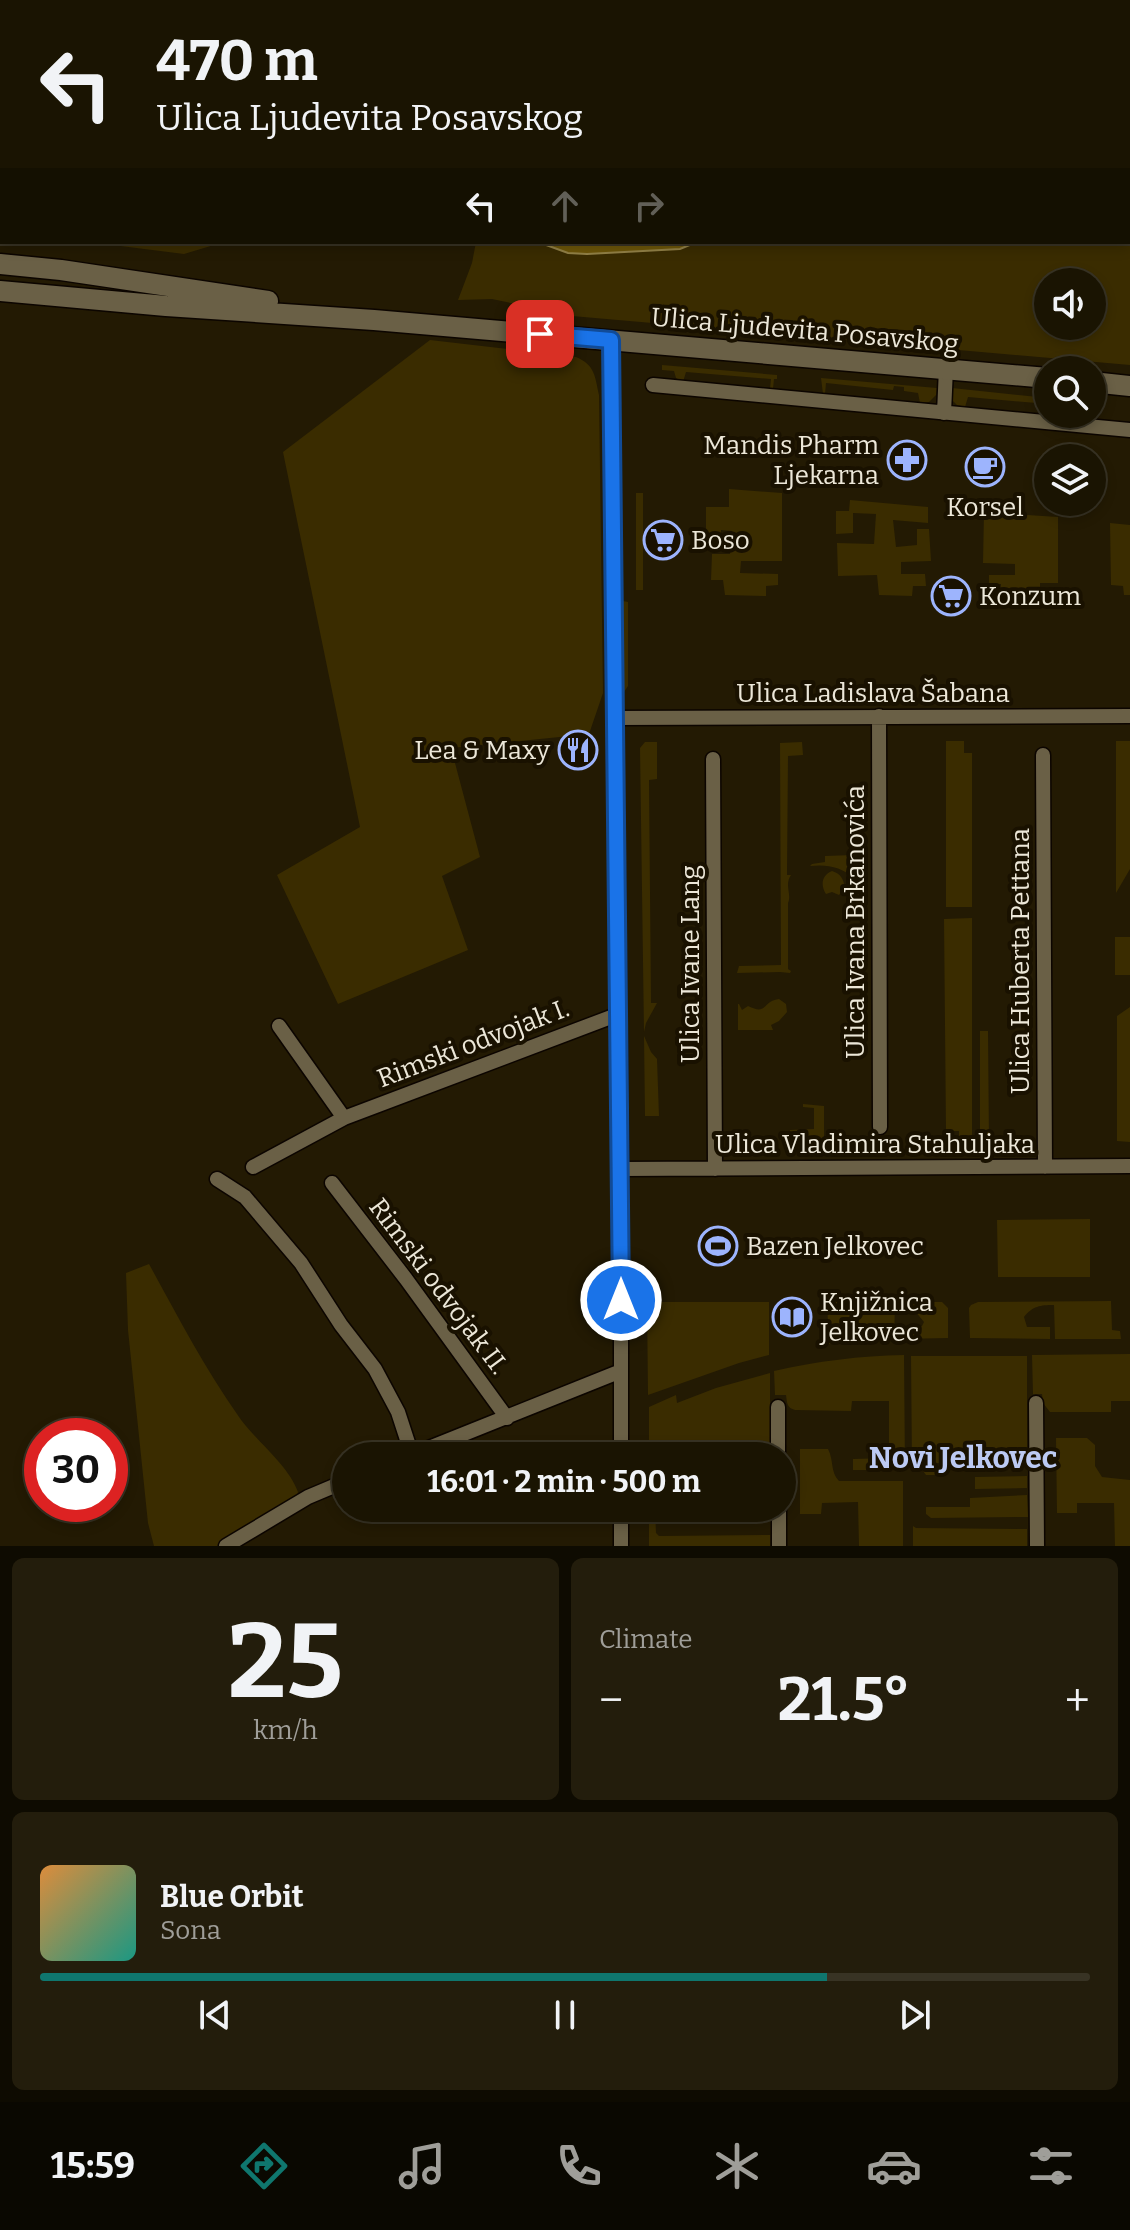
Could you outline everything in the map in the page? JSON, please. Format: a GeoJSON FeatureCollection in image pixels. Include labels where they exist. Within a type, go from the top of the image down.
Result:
{"type":"FeatureCollection","features":[{"type":"Feature","properties":{"kind":"main road","name":"Ulica Ljudevita Posavskog"},"geometry":{"type":"LineString","coordinates":[[0,264],[262,299],[318,315]]}},
{"type":"Feature","properties":{"kind":"main road","name":"Ulica Ljudevita Posavskog"},"geometry":{"type":"LineString","coordinates":[[0,291],[1034,377]]}},
{"type":"Feature","properties":{"kind":"main road"},"geometry":{"type":"LineString","coordinates":[[1106,383],[1130,386]]}},
{"type":"Feature","properties":{"kind":"street"},"geometry":{"type":"LineString","coordinates":[[611,340],[621,1169],[621,1442]]}},
{"type":"Feature","properties":{"kind":"street"},"geometry":{"type":"LineString","coordinates":[[944,413],[946,368]]}},
{"type":"Feature","properties":{"kind":"street"},"geometry":{"type":"LineString","coordinates":[[653,385],[1130,430]]}},
{"type":"Feature","properties":{"kind":"street","name":"Ulica Ivana Brkanovića"},"geometry":{"type":"LineString","coordinates":[[879,716],[880,1127]]}},
{"type":"Feature","properties":{"kind":"street","name":"Ulica Ladislava Šabana"},"geometry":{"type":"LineString","coordinates":[[615,718],[1130,716]]}},
{"type":"Feature","properties":{"kind":"street","name":"Ulica Huberta Pettana"},"geometry":{"type":"LineString","coordinates":[[1043,755],[1045,1167]]}},
{"type":"Feature","properties":{"kind":"street","name":"Ulica Ivane Lang"},"geometry":{"type":"LineString","coordinates":[[713,759],[715,1169]]}},
{"type":"Feature","properties":{"kind":"street","name":"Rimski odvojak I."},"geometry":{"type":"LineString","coordinates":[[253,1167],[344,1118],[619,1014]]}},
{"type":"Feature","properties":{"kind":"street"},"geometry":{"type":"LineString","coordinates":[[279,1026],[344,1118]]}},
{"type":"Feature","properties":{"kind":"street","name":"Ulica Vladimira Stahuljaka"},"geometry":{"type":"LineString","coordinates":[[621,1169],[1130,1166]]}},
{"type":"Feature","properties":{"kind":"street"},"geometry":{"type":"LineString","coordinates":[[217,1179],[245,1197],[301,1263],[341,1325],[375,1369],[398,1412],[406,1442]]}},
{"type":"Feature","properties":{"kind":"street","name":"Rimski odvojak II."},"geometry":{"type":"LineString","coordinates":[[332,1183],[507,1418]]}},
{"type":"Feature","properties":{"kind":"street"},"geometry":{"type":"LineString","coordinates":[[444,1442],[621,1371]]}},
{"type":"Feature","properties":{"kind":"street"},"geometry":{"type":"LineString","coordinates":[[1036,1403],[1037,1546]]}},
{"type":"Feature","properties":{"kind":"street"},"geometry":{"type":"LineString","coordinates":[[778,1407],[778,1442]]}},
{"type":"Feature","properties":{"kind":"street"},"geometry":{"type":"LineString","coordinates":[[226,1546],[308,1497],[332,1487]]}},
{"type":"Feature","properties":{"kind":"street"},"geometry":{"type":"LineString","coordinates":[[621,1522],[621,1546]]}},
{"type":"Feature","properties":{"kind":"street"},"geometry":{"type":"LineString","coordinates":[[779,1522],[779,1546]]}},
{"type":"Feature","properties":{"kind":"shaded area"},"geometry":{"type":"Polygon","coordinates":[[[105,244],[217,244],[184,254],[105,244]]]}},
{"type":"Feature","properties":{"kind":"shaded area"},"geometry":{"type":"Polygon","coordinates":[[[476,244],[1130,244],[1130,365],[1106,363],[1106,356],[1034,357],[572,316],[492,299],[458,300],[476,244]]]}},
{"type":"Feature","properties":{"kind":"shaded area"},"geometry":{"type":"Polygon","coordinates":[[[543,244],[692,244],[680,249],[568,253],[543,244]]]}},
{"type":"Feature","properties":{"kind":"shaded area"},"geometry":{"type":"Polygon","coordinates":[[[430,340],[576,357],[593,372],[599,395],[603,693],[589,734],[451,748],[480,857],[442,876],[468,950],[338,1004],[277,875],[360,827],[283,452],[430,340]]]}},
{"type":"Feature","properties":{"kind":"shaded area"},"geometry":{"type":"Polygon","coordinates":[[[662,365],[777,375],[777,379],[774,379],[773,389],[770,389],[771,379],[686,372],[683,382],[676,378],[674,371],[662,370],[662,365]]]}},
{"type":"Feature","properties":{"kind":"shaded area"},"geometry":{"type":"Polygon","coordinates":[[[821,378],[937,388],[936,395],[929,402],[920,403],[918,393],[894,386],[893,390],[826,383],[823,394],[821,378]]]}},
{"type":"Feature","properties":{"kind":"shaded area"},"geometry":{"type":"Polygon","coordinates":[[[952,388],[1034,397],[1034,403],[968,397],[965,407],[953,401],[952,388]]]}},
{"type":"Feature","properties":{"kind":"shaded area"},"geometry":{"type":"Polygon","coordinates":[[[729,489],[782,493],[782,561],[741,561],[740,573],[778,574],[778,585],[766,586],[766,596],[725,595],[723,580],[711,580],[712,554],[730,554],[732,531],[721,530],[720,546],[706,548],[706,507],[729,507],[729,489]]]}},
{"type":"Feature","properties":{"kind":"shaded area"},"geometry":{"type":"Polygon","coordinates":[[[636,493],[643,493],[643,590],[636,590],[636,493]]]}},
{"type":"Feature","properties":{"kind":"shaded area"},"geometry":{"type":"Polygon","coordinates":[[[850,500],[928,507],[928,523],[893,520],[896,547],[917,545],[917,529],[929,529],[931,561],[901,562],[901,574],[925,574],[926,586],[913,586],[912,596],[879,595],[877,575],[838,576],[837,543],[874,544],[876,514],[853,513],[853,533],[836,534],[836,511],[849,511],[850,500]]]}},
{"type":"Feature","properties":{"kind":"shaded area"},"geometry":{"type":"Polygon","coordinates":[[[984,512],[1058,517],[1058,583],[1040,583],[1040,594],[1000,595],[1001,584],[989,584],[989,575],[1015,575],[1015,564],[983,563],[984,512]]]}},
{"type":"Feature","properties":{"kind":"shaded area"},"geometry":{"type":"Polygon","coordinates":[[[1110,523],[1130,525],[1130,595],[1124,595],[1123,586],[1111,585],[1110,523]]]}},
{"type":"Feature","properties":{"kind":"shaded area"},"geometry":{"type":"Polygon","coordinates":[[[623,601],[628,602],[628,686],[624,692],[622,683],[623,601]]]}},
{"type":"Feature","properties":{"kind":"shaded area"},"geometry":{"type":"Polygon","coordinates":[[[946,741],[964,741],[964,753],[972,753],[972,907],[946,907],[946,741]]]}},
{"type":"Feature","properties":{"kind":"shaded area"},"geometry":{"type":"Polygon","coordinates":[[[1116,741],[1130,741],[1130,869],[1116,893],[1116,741]]]}},
{"type":"Feature","properties":{"kind":"shaded area"},"geometry":{"type":"Polygon","coordinates":[[[645,742],[657,742],[657,779],[649,780],[651,1003],[657,1003],[644,1032],[640,748],[645,742]]]}},
{"type":"Feature","properties":{"kind":"shaded area"},"geometry":{"type":"Polygon","coordinates":[[[802,742],[803,755],[788,756],[787,875],[791,875],[788,882],[788,969],[791,971],[737,973],[739,966],[781,965],[780,743],[802,742]]]}},
{"type":"Feature","properties":{"kind":"shaded area"},"geometry":{"type":"Polygon","coordinates":[[[853,806],[855,879],[834,867],[810,866],[825,862],[825,856],[853,855],[853,806]]]}},
{"type":"Feature","properties":{"kind":"shaded area"},"geometry":{"type":"Polygon","coordinates":[[[832,871],[840,875],[845,888],[839,895],[832,892],[826,894],[823,887],[824,878],[832,871]]]}},
{"type":"Feature","properties":{"kind":"shaded area"},"geometry":{"type":"Polygon","coordinates":[[[972,918],[972,1142],[959,1142],[959,1131],[946,1131],[944,919],[972,918]]]}},
{"type":"Feature","properties":{"kind":"shaded area"},"geometry":{"type":"Polygon","coordinates":[[[1115,937],[1130,937],[1130,975],[1115,975],[1115,937]]]}},
{"type":"Feature","properties":{"kind":"shaded area"},"geometry":{"type":"Polygon","coordinates":[[[779,999],[786,1004],[787,1012],[771,1025],[773,1030],[738,1030],[738,1004],[742,1010],[748,1006],[762,1009],[779,999]]]}},
{"type":"Feature","properties":{"kind":"shaded area"},"geometry":{"type":"Polygon","coordinates":[[[1130,1007],[1130,1142],[1117,1141],[1117,1016],[1130,1007]]]}},
{"type":"Feature","properties":{"kind":"shaded area"},"geometry":{"type":"Polygon","coordinates":[[[980,1031],[988,1031],[989,1142],[980,1142],[980,1031]]]}},
{"type":"Feature","properties":{"kind":"shaded area"},"geometry":{"type":"Polygon","coordinates":[[[644,1036],[657,1059],[659,1116],[645,1116],[644,1036]]]}},
{"type":"Feature","properties":{"kind":"shaded area"},"geometry":{"type":"Polygon","coordinates":[[[803,1104],[824,1106],[824,1142],[790,1143],[790,1130],[814,1129],[814,1108],[803,1107],[803,1104]]]}},
{"type":"Feature","properties":{"kind":"shaded area"},"geometry":{"type":"Polygon","coordinates":[[[1090,1219],[1090,1277],[998,1277],[997,1220],[1090,1219]]]}},
{"type":"Feature","properties":{"kind":"shaded area"},"geometry":{"type":"Polygon","coordinates":[[[149,1264],[225,1396],[244,1424],[287,1472],[298,1492],[219,1546],[154,1546],[148,1523],[128,1330],[126,1273],[149,1264]]]}},
{"type":"Feature","properties":{"kind":"shaded area"},"geometry":{"type":"Polygon","coordinates":[[[1111,1301],[1112,1330],[1120,1331],[1121,1339],[1055,1339],[1054,1305],[1037,1307],[1024,1317],[1027,1327],[1050,1327],[1050,1339],[970,1338],[969,1308],[978,1302],[1111,1301]]]}},
{"type":"Feature","properties":{"kind":"shaded area"},"geometry":{"type":"Polygon","coordinates":[[[647,1302],[769,1302],[769,1355],[648,1395],[647,1302]]]}},
{"type":"Feature","properties":{"kind":"shaded area"},"geometry":{"type":"Polygon","coordinates":[[[827,1302],[942,1302],[948,1308],[948,1338],[899,1339],[898,1327],[922,1326],[924,1322],[910,1305],[895,1305],[894,1339],[829,1344],[827,1302]]]}},
{"type":"Feature","properties":{"kind":"shaded area"},"geometry":{"type":"Polygon","coordinates":[[[1130,1354],[1130,1401],[1111,1401],[1111,1412],[1050,1412],[1043,1403],[1042,1394],[1033,1394],[1032,1355],[1130,1354]]]}},
{"type":"Feature","properties":{"kind":"shaded area"},"geometry":{"type":"Polygon","coordinates":[[[904,1355],[905,1470],[853,1470],[853,1459],[889,1458],[889,1401],[852,1401],[851,1411],[795,1410],[787,1403],[786,1395],[775,1395],[774,1371],[806,1364],[904,1355]]]}},
{"type":"Feature","properties":{"kind":"shaded area"},"geometry":{"type":"Polygon","coordinates":[[[911,1356],[1027,1356],[1027,1463],[937,1463],[937,1475],[926,1475],[920,1467],[912,1467],[911,1356]]]}},
{"type":"Feature","properties":{"kind":"shaded area"},"geometry":{"type":"Polygon","coordinates":[[[770,1373],[770,1442],[649,1442],[649,1407],[676,1395],[677,1403],[770,1373]]]}},
{"type":"Feature","properties":{"kind":"shaded area"},"geometry":{"type":"Polygon","coordinates":[[[1056,1438],[1087,1438],[1095,1445],[1095,1466],[1102,1477],[1130,1480],[1130,1546],[1115,1546],[1114,1503],[1077,1503],[1077,1513],[1057,1513],[1056,1438]]]}},
{"type":"Feature","properties":{"kind":"shaded area"},"geometry":{"type":"Polygon","coordinates":[[[800,1449],[828,1449],[834,1474],[839,1481],[903,1481],[903,1546],[859,1546],[858,1502],[822,1503],[821,1514],[800,1514],[800,1449]]]}},
{"type":"Feature","properties":{"kind":"shaded area"},"geometry":{"type":"Polygon","coordinates":[[[1027,1476],[1027,1488],[975,1489],[975,1477],[1027,1476]]]}},
{"type":"Feature","properties":{"kind":"shaded area"},"geometry":{"type":"Polygon","coordinates":[[[1027,1495],[1028,1517],[931,1518],[926,1514],[926,1507],[970,1507],[970,1498],[1027,1495]]]}},
{"type":"Feature","properties":{"kind":"shaded area"},"geometry":{"type":"Polygon","coordinates":[[[649,1522],[656,1522],[659,1536],[770,1535],[770,1546],[649,1546],[649,1522]]]}},
{"type":"Feature","properties":{"kind":"shaded area"},"geometry":{"type":"Polygon","coordinates":[[[913,1526],[1027,1529],[1027,1546],[913,1546],[913,1526]]]}},
{"type":"Feature","properties":{"kind":"place","name":"Mandis Pharm Ljekarna"},"geometry":{"type":"Point","coordinates":[907,460]}},
{"type":"Feature","properties":{"kind":"place","name":"Korsel"},"geometry":{"type":"Point","coordinates":[985,467]}},
{"type":"Feature","properties":{"kind":"place","name":"Boso"},"geometry":{"type":"Point","coordinates":[663,540]}},
{"type":"Feature","properties":{"kind":"place","name":"Konzum"},"geometry":{"type":"Point","coordinates":[951,596]}},
{"type":"Feature","properties":{"kind":"place","name":"Lea & Maxy"},"geometry":{"type":"Point","coordinates":[578,750]}},
{"type":"Feature","properties":{"kind":"place","name":"Bazen Jelkovec"},"geometry":{"type":"Point","coordinates":[718,1246]}},
{"type":"Feature","properties":{"kind":"place","name":"Knjižnica Jelkovec"},"geometry":{"type":"Point","coordinates":[792,1317]}},
{"type":"Feature","properties":{"kind":"district","name":"Novi Jelkovec"},"geometry":{"type":"Point","coordinates":[963,1458]}},
{"type":"Feature","properties":{"kind":"route"},"geometry":{"type":"LineString","coordinates":[[540,334],[611,340],[621,1300]]}}]}
